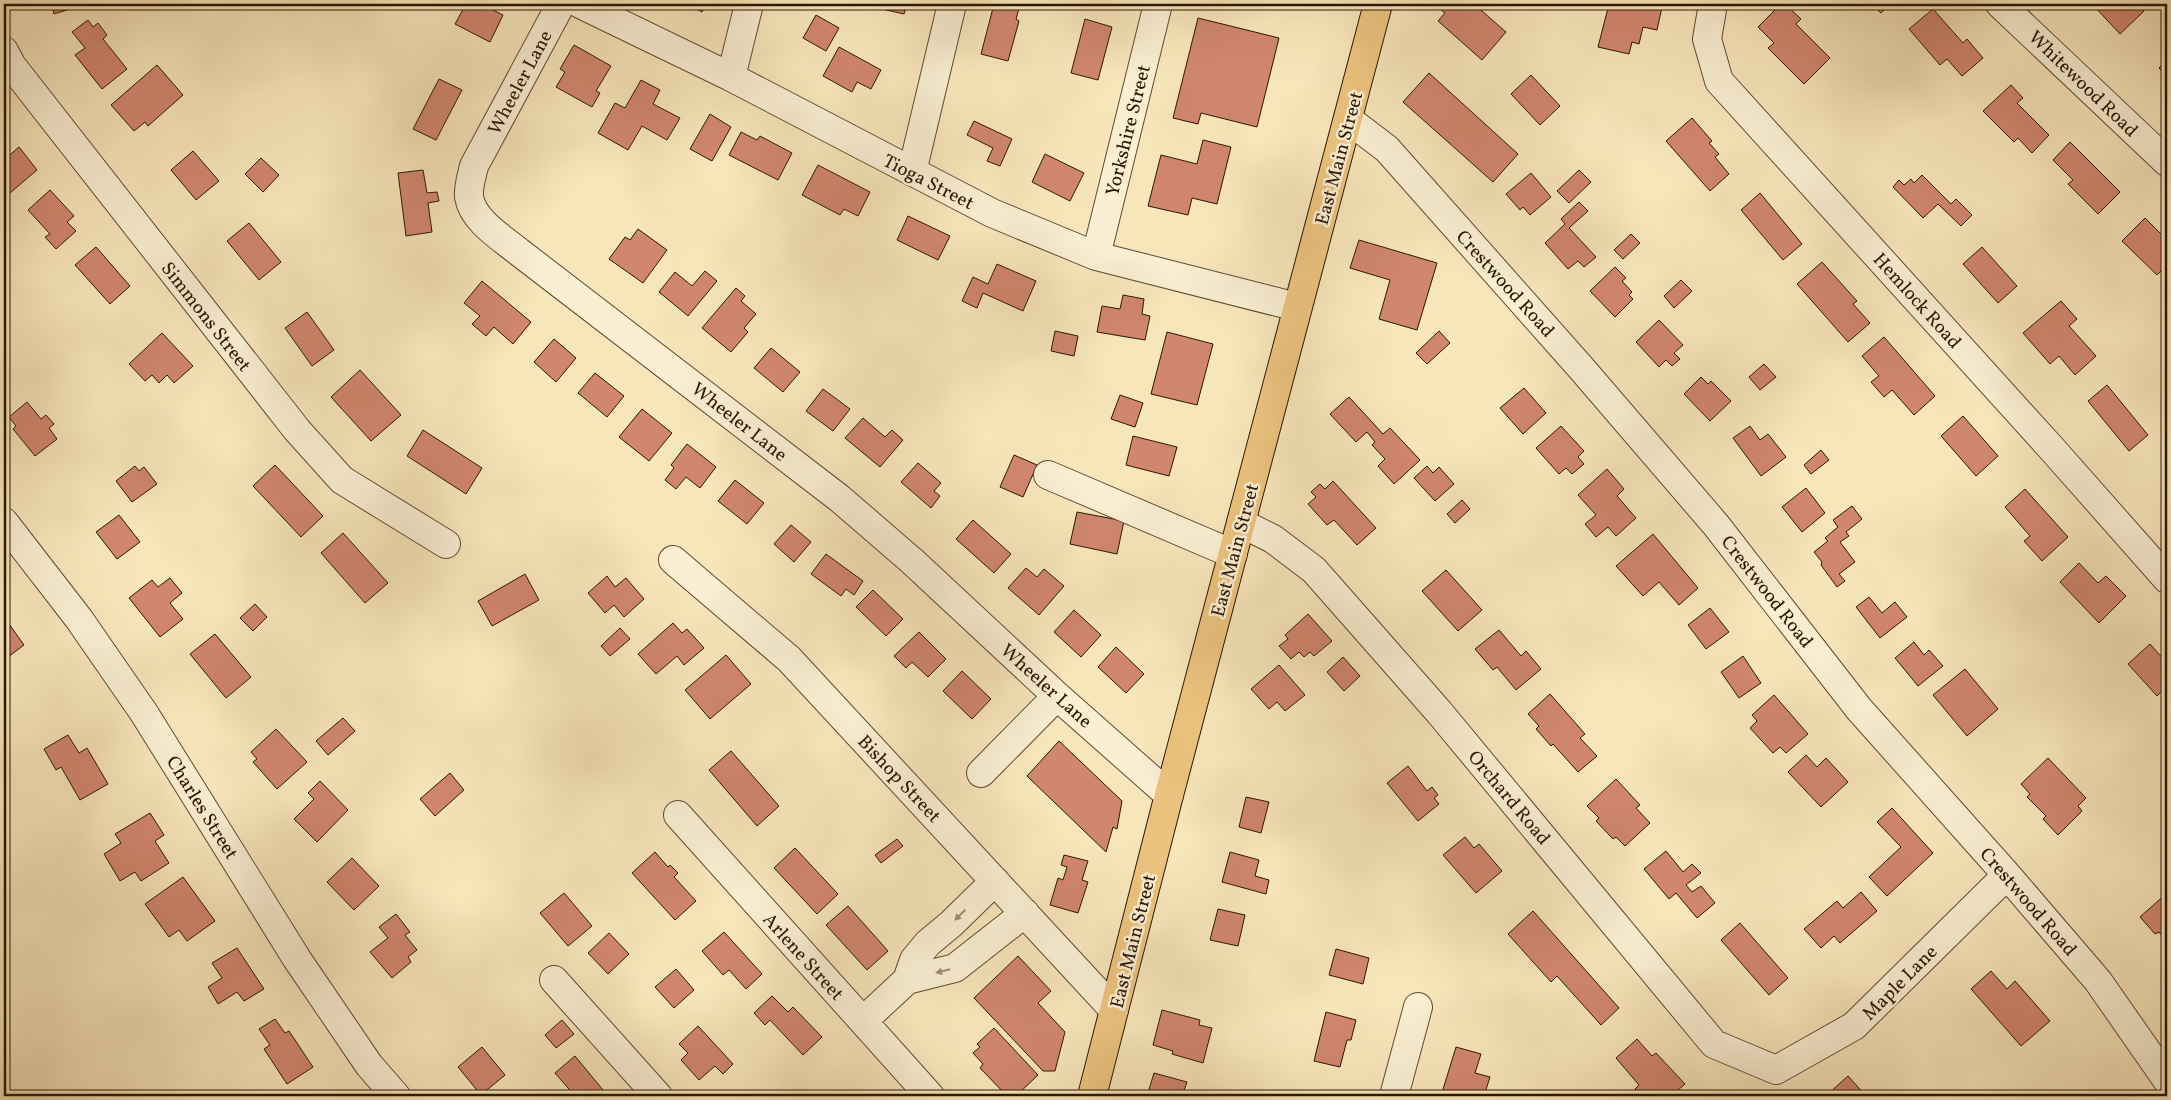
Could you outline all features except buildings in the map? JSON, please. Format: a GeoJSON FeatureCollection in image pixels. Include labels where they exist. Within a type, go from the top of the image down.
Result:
{"type":"FeatureCollection","features":[{"type":"Feature","properties":{"kind":"highway","name":"East Main Street"},"geometry":{"type":"LineString","coordinates":[[1092,1096],[1169,795],[1297,308],[1349,120],[1378,4]]}},
{"type":"Feature","properties":{"kind":"street","name":"Wheeler Lane"},"geometry":{"type":"LineString","coordinates":[[561,4],[474,166],[469,185],[470,198],[476,212],[490,228],[519,252],[839,498],[912,561],[1057,696],[1169,795]]}},
{"type":"Feature","properties":{"kind":"street","name":"Tioga Street"},"geometry":{"type":"LineString","coordinates":[[580,4],[731,77],[992,213],[1096,256],[1297,308]]}},
{"type":"Feature","properties":{"kind":"street"},"geometry":{"type":"LineString","coordinates":[[731,77],[749,4]]}},
{"type":"Feature","properties":{"kind":"street"},"geometry":{"type":"LineString","coordinates":[[912,172],[952,4]]}},
{"type":"Feature","properties":{"kind":"street","name":"Yorkshire Street"},"geometry":{"type":"LineString","coordinates":[[1096,256],[1158,4]]}},
{"type":"Feature","properties":{"kind":"street","name":"Hemlock Road"},"geometry":{"type":"LineString","coordinates":[[1713,4],[1707,39],[1719,81],[2053,450],[2167,579]]}},
{"type":"Feature","properties":{"kind":"street","name":"Whitewood Road"},"geometry":{"type":"LineString","coordinates":[[2000,4],[2167,162]]}},
{"type":"Feature","properties":{"kind":"street","name":"Simmons Street"},"geometry":{"type":"LineString","coordinates":[[4,50],[12,66],[297,430],[342,480],[446,544]]}},
{"type":"Feature","properties":{"kind":"street","name":"Crestwood Road"},"geometry":{"type":"LineString","coordinates":[[1349,120],[1387,149],[1582,368],[1716,525],[1859,709],[2008,875],[2098,981],[2167,1080]]}},
{"type":"Feature","properties":{"kind":"street"},"geometry":{"type":"LineString","coordinates":[[1048,475],[1233,554]]}},
{"type":"Feature","properties":{"kind":"street","name":"Charles Street"},"geometry":{"type":"LineString","coordinates":[[4,522],[80,619],[139,705],[297,959],[369,1065],[396,1096]]}},
{"type":"Feature","properties":{"kind":"street","name":"Orchard Road"},"geometry":{"type":"LineString","coordinates":[[1241,523],[1273,539],[1314,570],[1439,712],[1714,1044],[1776,1070]]}},
{"type":"Feature","properties":{"kind":"street","name":"Bishop Street"},"geometry":{"type":"LineString","coordinates":[[674,560],[789,659],[1114,1010]]}},
{"type":"Feature","properties":{"kind":"street"},"geometry":{"type":"LineString","coordinates":[[981,773],[1057,696]]}},
{"type":"Feature","properties":{"kind":"street","name":"Arlene Street"},"geometry":{"type":"LineString","coordinates":[[678,815],[930,1096]]}},
{"type":"Feature","properties":{"kind":"street","name":"Maple Lane"},"geometry":{"type":"LineString","coordinates":[[1776,1070],[1854,1026],[2008,875]]}},
{"type":"Feature","properties":{"kind":"street"},"geometry":{"type":"LineString","coordinates":[[863,1021],[907,980],[914,960],[928,943],[951,924],[995,881]]}},
{"type":"Feature","properties":{"kind":"street"},"geometry":{"type":"LineString","coordinates":[[907,980],[955,968],[1025,913]]}},
{"type":"Feature","properties":{"kind":"street"},"geometry":{"type":"LineString","coordinates":[[554,980],[658,1096]]}},
{"type":"Feature","properties":{"kind":"street"},"geometry":{"type":"LineString","coordinates":[[1394,1096],[1418,1007]]}}]}
